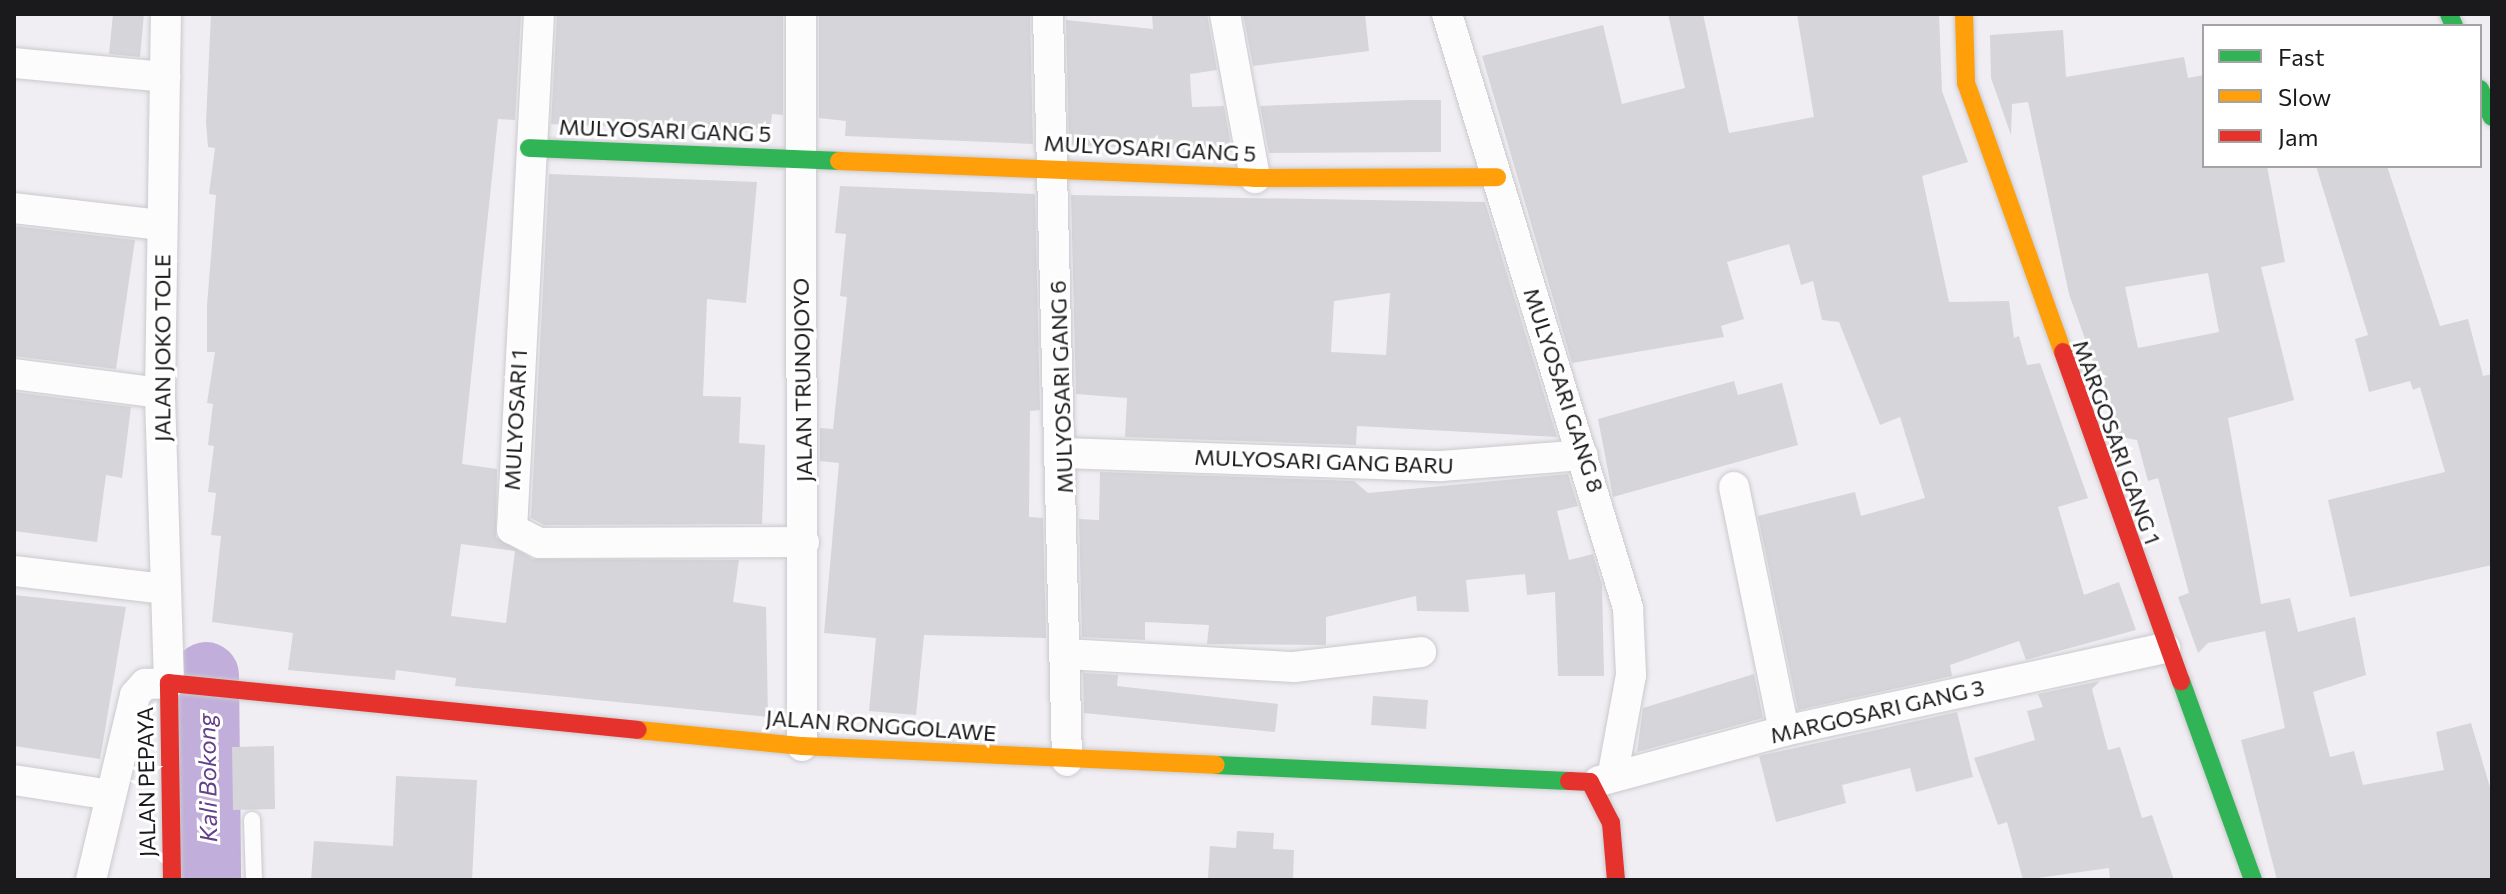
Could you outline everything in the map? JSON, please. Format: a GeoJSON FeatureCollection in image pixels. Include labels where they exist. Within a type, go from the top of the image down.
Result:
{"type":"FeatureCollection","features":[{"type":"Feature","properties":{"kind":"street","name":"JALAN JOKO TOLE"},"geometry":{"type":"LineString","coordinates":[[166,14],[160,393],[165,589],[182,684]]}},
{"type":"Feature","properties":{"kind":"street","name":"MULYOSARI 1"},"geometry":{"type":"LineString","coordinates":[[539,14],[529,148],[512,529],[540,543],[804,542]]}},
{"type":"Feature","properties":{"kind":"street","name":"JALAN TRUNOJOYO"},"geometry":{"type":"LineString","coordinates":[[801,14],[802,746]]}},
{"type":"Feature","properties":{"kind":"street","name":"MULYOSARI GANG 6"},"geometry":{"type":"LineString","coordinates":[[1048,14],[1063,453],[1067,761]]}},
{"type":"Feature","properties":{"kind":"street"},"geometry":{"type":"LineString","coordinates":[[1225,14],[1255,178]]}},
{"type":"Feature","properties":{"kind":"street","name":"MULYOSARI GANG 8"},"geometry":{"type":"LineString","coordinates":[[1447,14],[1628,608],[1631,675],[1603,779]]}},
{"type":"Feature","properties":{"kind":"street","name":"MARGOSARI GANG 1"},"geometry":{"type":"LineString","coordinates":[[1964,14],[1966,83],[2165,648],[2253,880]]}},
{"type":"Feature","properties":{"kind":"street"},"geometry":{"type":"LineString","coordinates":[[14,63],[165,77]]}},
{"type":"Feature","properties":{"kind":"street"},"geometry":{"type":"LineString","coordinates":[[2482,94],[2492,117]]}},
{"type":"Feature","properties":{"kind":"street","name":"MULYOSARI GANG 5"},"geometry":{"type":"LineString","coordinates":[[529,148],[1054,166],[1255,178],[1497,177]]}},
{"type":"Feature","properties":{"kind":"street"},"geometry":{"type":"LineString","coordinates":[[14,208],[162,225]]}},
{"type":"Feature","properties":{"kind":"street"},"geometry":{"type":"LineString","coordinates":[[14,374],[160,393]]}},
{"type":"Feature","properties":{"kind":"street","name":"MULYOSARI GANG BARU"},"geometry":{"type":"LineString","coordinates":[[1063,453],[1441,466],[1583,455]]}},
{"type":"Feature","properties":{"kind":"street"},"geometry":{"type":"LineString","coordinates":[[1734,487],[1784,731]]}},
{"type":"Feature","properties":{"kind":"street"},"geometry":{"type":"LineString","coordinates":[[14,571],[165,589]]}},
{"type":"Feature","properties":{"kind":"street","name":"MARGOSARI GANG 3"},"geometry":{"type":"LineString","coordinates":[[1603,779],[1784,731],[2165,648]]}},
{"type":"Feature","properties":{"kind":"street"},"geometry":{"type":"LineString","coordinates":[[1066,654],[1294,667],[1421,652]]}},
{"type":"Feature","properties":{"kind":"street"},"geometry":{"type":"LineString","coordinates":[[91,880],[135,695],[145,684],[182,684]]}},
{"type":"Feature","properties":{"kind":"street","name":"JALAN RONGGOLAWE"},"geometry":{"type":"LineString","coordinates":[[182,684],[802,746],[1067,761],[1603,779]]}},
{"type":"Feature","properties":{"kind":"street","name":"JALAN PEPAYA"},"geometry":{"type":"LineString","coordinates":[[172,880],[182,684]]}},
{"type":"Feature","properties":{"kind":"street"},"geometry":{"type":"LineString","coordinates":[[1603,779],[1616,880]]}},
{"type":"Feature","properties":{"kind":"street"},"geometry":{"type":"LineString","coordinates":[[14,780],[111,795]]}},
{"type":"Feature","properties":{"kind":"lane"},"geometry":{"type":"LineString","coordinates":[[252,820],[254,880]]}},
{"type":"Feature","properties":{"kind":"building"},"geometry":{"type":"Polygon","coordinates":[[[113,14],[144,14],[140,57],[109,54],[113,14]]]}},
{"type":"Feature","properties":{"kind":"building"},"geometry":{"type":"Polygon","coordinates":[[[211,14],[521,14],[515,120],[498,119],[462,464],[497,469],[496,537],[533,559],[739,560],[733,602],[766,607],[768,717],[455,686],[456,678],[396,670],[395,680],[288,670],[293,633],[212,622],[221,536],[211,535],[216,493],[208,492],[214,446],[208,445],[213,404],[207,403],[215,352],[207,352],[207,305],[216,195],[209,194],[215,148],[208,147],[206,122],[211,14]],[[461,544],[451,616],[506,623],[515,551],[461,544]]]}},
{"type":"Feature","properties":{"kind":"building"},"geometry":{"type":"Polygon","coordinates":[[[557,14],[783,14],[783,115],[772,114],[770,133],[551,124],[557,14]]]}},
{"type":"Feature","properties":{"kind":"building"},"geometry":{"type":"Polygon","coordinates":[[[819,14],[1030,14],[1033,144],[845,136],[846,121],[819,118],[819,14]]]}},
{"type":"Feature","properties":{"kind":"building"},"geometry":{"type":"Polygon","coordinates":[[[1152,14],[1207,14],[1217,70],[1190,74],[1192,107],[1224,106],[1232,152],[1069,145],[1066,20],[1153,29],[1152,14]]]}},
{"type":"Feature","properties":{"kind":"building"},"geometry":{"type":"Polygon","coordinates":[[[1243,14],[1365,14],[1369,51],[1253,66],[1243,14]]]}},
{"type":"Feature","properties":{"kind":"building"},"geometry":{"type":"Polygon","coordinates":[[[1668,14],[1703,14],[1729,133],[1814,117],[1797,14],[1939,14],[1942,91],[1968,162],[1922,176],[1949,302],[2009,301],[2014,338],[2019,336],[2027,365],[2040,363],[2088,498],[2058,507],[2084,595],[2119,582],[2136,630],[2026,660],[2019,641],[1950,665],[1952,676],[1798,710],[1758,516],[1855,492],[1861,516],[1925,498],[1900,417],[1880,425],[1839,322],[1822,320],[1813,281],[1801,285],[1789,244],[1727,262],[1744,319],[1721,326],[1724,337],[1572,363],[1482,56],[1603,25],[1622,104],[1685,88],[1668,14]]]}},
{"type":"Feature","properties":{"kind":"building"},"geometry":{"type":"Polygon","coordinates":[[[2063,30],[2066,77],[2184,57],[2188,78],[2202,75],[2202,168],[2267,168],[2285,262],[2261,267],[2294,400],[2228,418],[2261,604],[2290,598],[2298,632],[2355,617],[2366,675],[2313,692],[2330,757],[2354,751],[2363,785],[2444,770],[2436,732],[2471,723],[2492,794],[2492,880],[2277,880],[2241,740],[2285,728],[2265,631],[2208,643],[2198,653],[2178,597],[2189,593],[2158,478],[2148,481],[2137,440],[2120,437],[2069,294],[2028,102],[2012,104],[2011,135],[1991,78],[1990,35],[2063,30]],[[2208,273],[2125,287],[2138,348],[2219,332],[2208,273]]]}},
{"type":"Feature","properties":{"kind":"building"},"geometry":{"type":"Polygon","coordinates":[[[1441,100],[1441,152],[1269,153],[1260,106],[1441,100]]]}},
{"type":"Feature","properties":{"kind":"building"},"geometry":{"type":"Polygon","coordinates":[[[2317,168],[2388,168],[2440,326],[2468,319],[2483,376],[2492,374],[2492,565],[2350,597],[2328,500],[2445,472],[2420,387],[2413,390],[2410,381],[2369,392],[2355,339],[2368,335],[2317,168]]]}},
{"type":"Feature","properties":{"kind":"building"},"geometry":{"type":"Polygon","coordinates":[[[549,174],[757,182],[746,303],[707,299],[703,396],[741,397],[739,443],[765,445],[762,524],[544,525],[531,518],[549,174]]]}},
{"type":"Feature","properties":{"kind":"building"},"geometry":{"type":"Polygon","coordinates":[[[840,186],[1035,194],[1040,410],[1030,411],[1029,517],[1043,518],[1046,638],[924,635],[916,715],[869,711],[876,638],[824,633],[839,463],[820,461],[820,428],[833,429],[847,297],[840,296],[846,234],[835,233],[840,186]]]}},
{"type":"Feature","properties":{"kind":"building"},"geometry":{"type":"Polygon","coordinates":[[[1071,195],[1485,202],[1557,437],[1357,426],[1356,445],[1125,437],[1127,398],[1076,394],[1071,195]],[[1390,293],[1334,301],[1331,352],[1386,355],[1390,293]]]}},
{"type":"Feature","properties":{"kind":"building"},"geometry":{"type":"Polygon","coordinates":[[[14,226],[135,240],[116,369],[14,356],[14,226]]]}},
{"type":"Feature","properties":{"kind":"building"},"geometry":{"type":"Polygon","coordinates":[[[1734,381],[1738,395],[1782,383],[1798,445],[1613,497],[1598,419],[1734,381]]]}},
{"type":"Feature","properties":{"kind":"building"},"geometry":{"type":"Polygon","coordinates":[[[14,392],[131,407],[122,478],[106,475],[97,542],[14,531],[14,392]]]}},
{"type":"Feature","properties":{"kind":"building"},"geometry":{"type":"Polygon","coordinates":[[[1100,472],[1354,481],[1368,493],[1568,474],[1578,506],[1557,511],[1569,560],[1593,554],[1602,585],[1604,676],[1558,676],[1555,592],[1527,595],[1525,574],[1466,580],[1469,612],[1417,611],[1416,596],[1326,617],[1326,645],[1207,644],[1209,625],[1145,622],[1145,640],[1082,637],[1079,519],[1099,520],[1100,472]]]}},
{"type":"Feature","properties":{"kind":"building"},"geometry":{"type":"Polygon","coordinates":[[[14,595],[126,607],[100,759],[14,746],[14,595]]]}},
{"type":"Feature","properties":{"kind":"building"},"geometry":{"type":"Polygon","coordinates":[[[1083,673],[1118,675],[1117,686],[1278,704],[1275,732],[1084,713],[1083,673]]]}},
{"type":"Feature","properties":{"kind":"building"},"geometry":{"type":"Polygon","coordinates":[[[1754,674],[1763,718],[1637,752],[1643,708],[1754,674]]]}},
{"type":"Feature","properties":{"kind":"building"},"geometry":{"type":"Polygon","coordinates":[[[2100,681],[2092,689],[2108,750],[2120,747],[2142,818],[2152,815],[2174,880],[2110,880],[2109,868],[2023,880],[2007,822],[1998,825],[1974,758],[2035,740],[2027,711],[2043,707],[2038,694],[2100,681]]]}},
{"type":"Feature","properties":{"kind":"building"},"geometry":{"type":"Polygon","coordinates":[[[1373,696],[1428,700],[1426,729],[1371,725],[1373,696]]]}},
{"type":"Feature","properties":{"kind":"building"},"geometry":{"type":"Polygon","coordinates":[[[1957,712],[1973,777],[1916,792],[1910,768],[1842,785],[1846,803],[1776,822],[1759,756],[1957,712]]]}},
{"type":"Feature","properties":{"kind":"building"},"geometry":{"type":"Polygon","coordinates":[[[274,746],[275,809],[233,810],[232,747],[274,746]]]}},
{"type":"Feature","properties":{"kind":"building"},"geometry":{"type":"Polygon","coordinates":[[[396,776],[477,780],[472,880],[311,880],[314,841],[393,846],[396,776]]]}},
{"type":"Feature","properties":{"kind":"building"},"geometry":{"type":"Polygon","coordinates":[[[1237,831],[1274,833],[1273,849],[1294,850],[1293,880],[1208,878],[1210,846],[1236,848],[1237,831]]]}},
{"type":"Feature","properties":{"kind":"waterway","name":"Kali Bokong"},"geometry":{"type":"LineString","coordinates":[[206,675],[208,880]]}},
{"type":"Feature","properties":{"kind":"traffic: fast"},"geometry":{"type":"LineString","coordinates":[[2449,14],[2453,24]]}},
{"type":"Feature","properties":{"kind":"traffic: fast"},"geometry":{"type":"LineString","coordinates":[[2482,94],[2492,117]]}},
{"type":"Feature","properties":{"kind":"traffic: fast"},"geometry":{"type":"LineString","coordinates":[[529,148],[839,161]]}},
{"type":"Feature","properties":{"kind":"traffic: fast"},"geometry":{"type":"LineString","coordinates":[[2181,681],[2253,880]]}},
{"type":"Feature","properties":{"kind":"traffic: fast"},"geometry":{"type":"LineString","coordinates":[[1216,765],[1569,781]]}},
{"type":"Feature","properties":{"kind":"traffic: slow"},"geometry":{"type":"LineString","coordinates":[[1964,14],[1966,83],[2063,352]]}},
{"type":"Feature","properties":{"kind":"traffic: slow"},"geometry":{"type":"LineString","coordinates":[[839,161],[1255,178],[1497,177]]}},
{"type":"Feature","properties":{"kind":"traffic: slow"},"geometry":{"type":"LineString","coordinates":[[638,730],[802,746],[1216,765]]}},
{"type":"Feature","properties":{"kind":"traffic: jam"},"geometry":{"type":"LineString","coordinates":[[2063,352],[2181,681]]}},
{"type":"Feature","properties":{"kind":"traffic: jam"},"geometry":{"type":"LineString","coordinates":[[172,880],[169,683],[638,730]]}},
{"type":"Feature","properties":{"kind":"traffic: jam"},"geometry":{"type":"LineString","coordinates":[[1569,781],[1590,782],[1611,823],[1616,880]]}}]}
